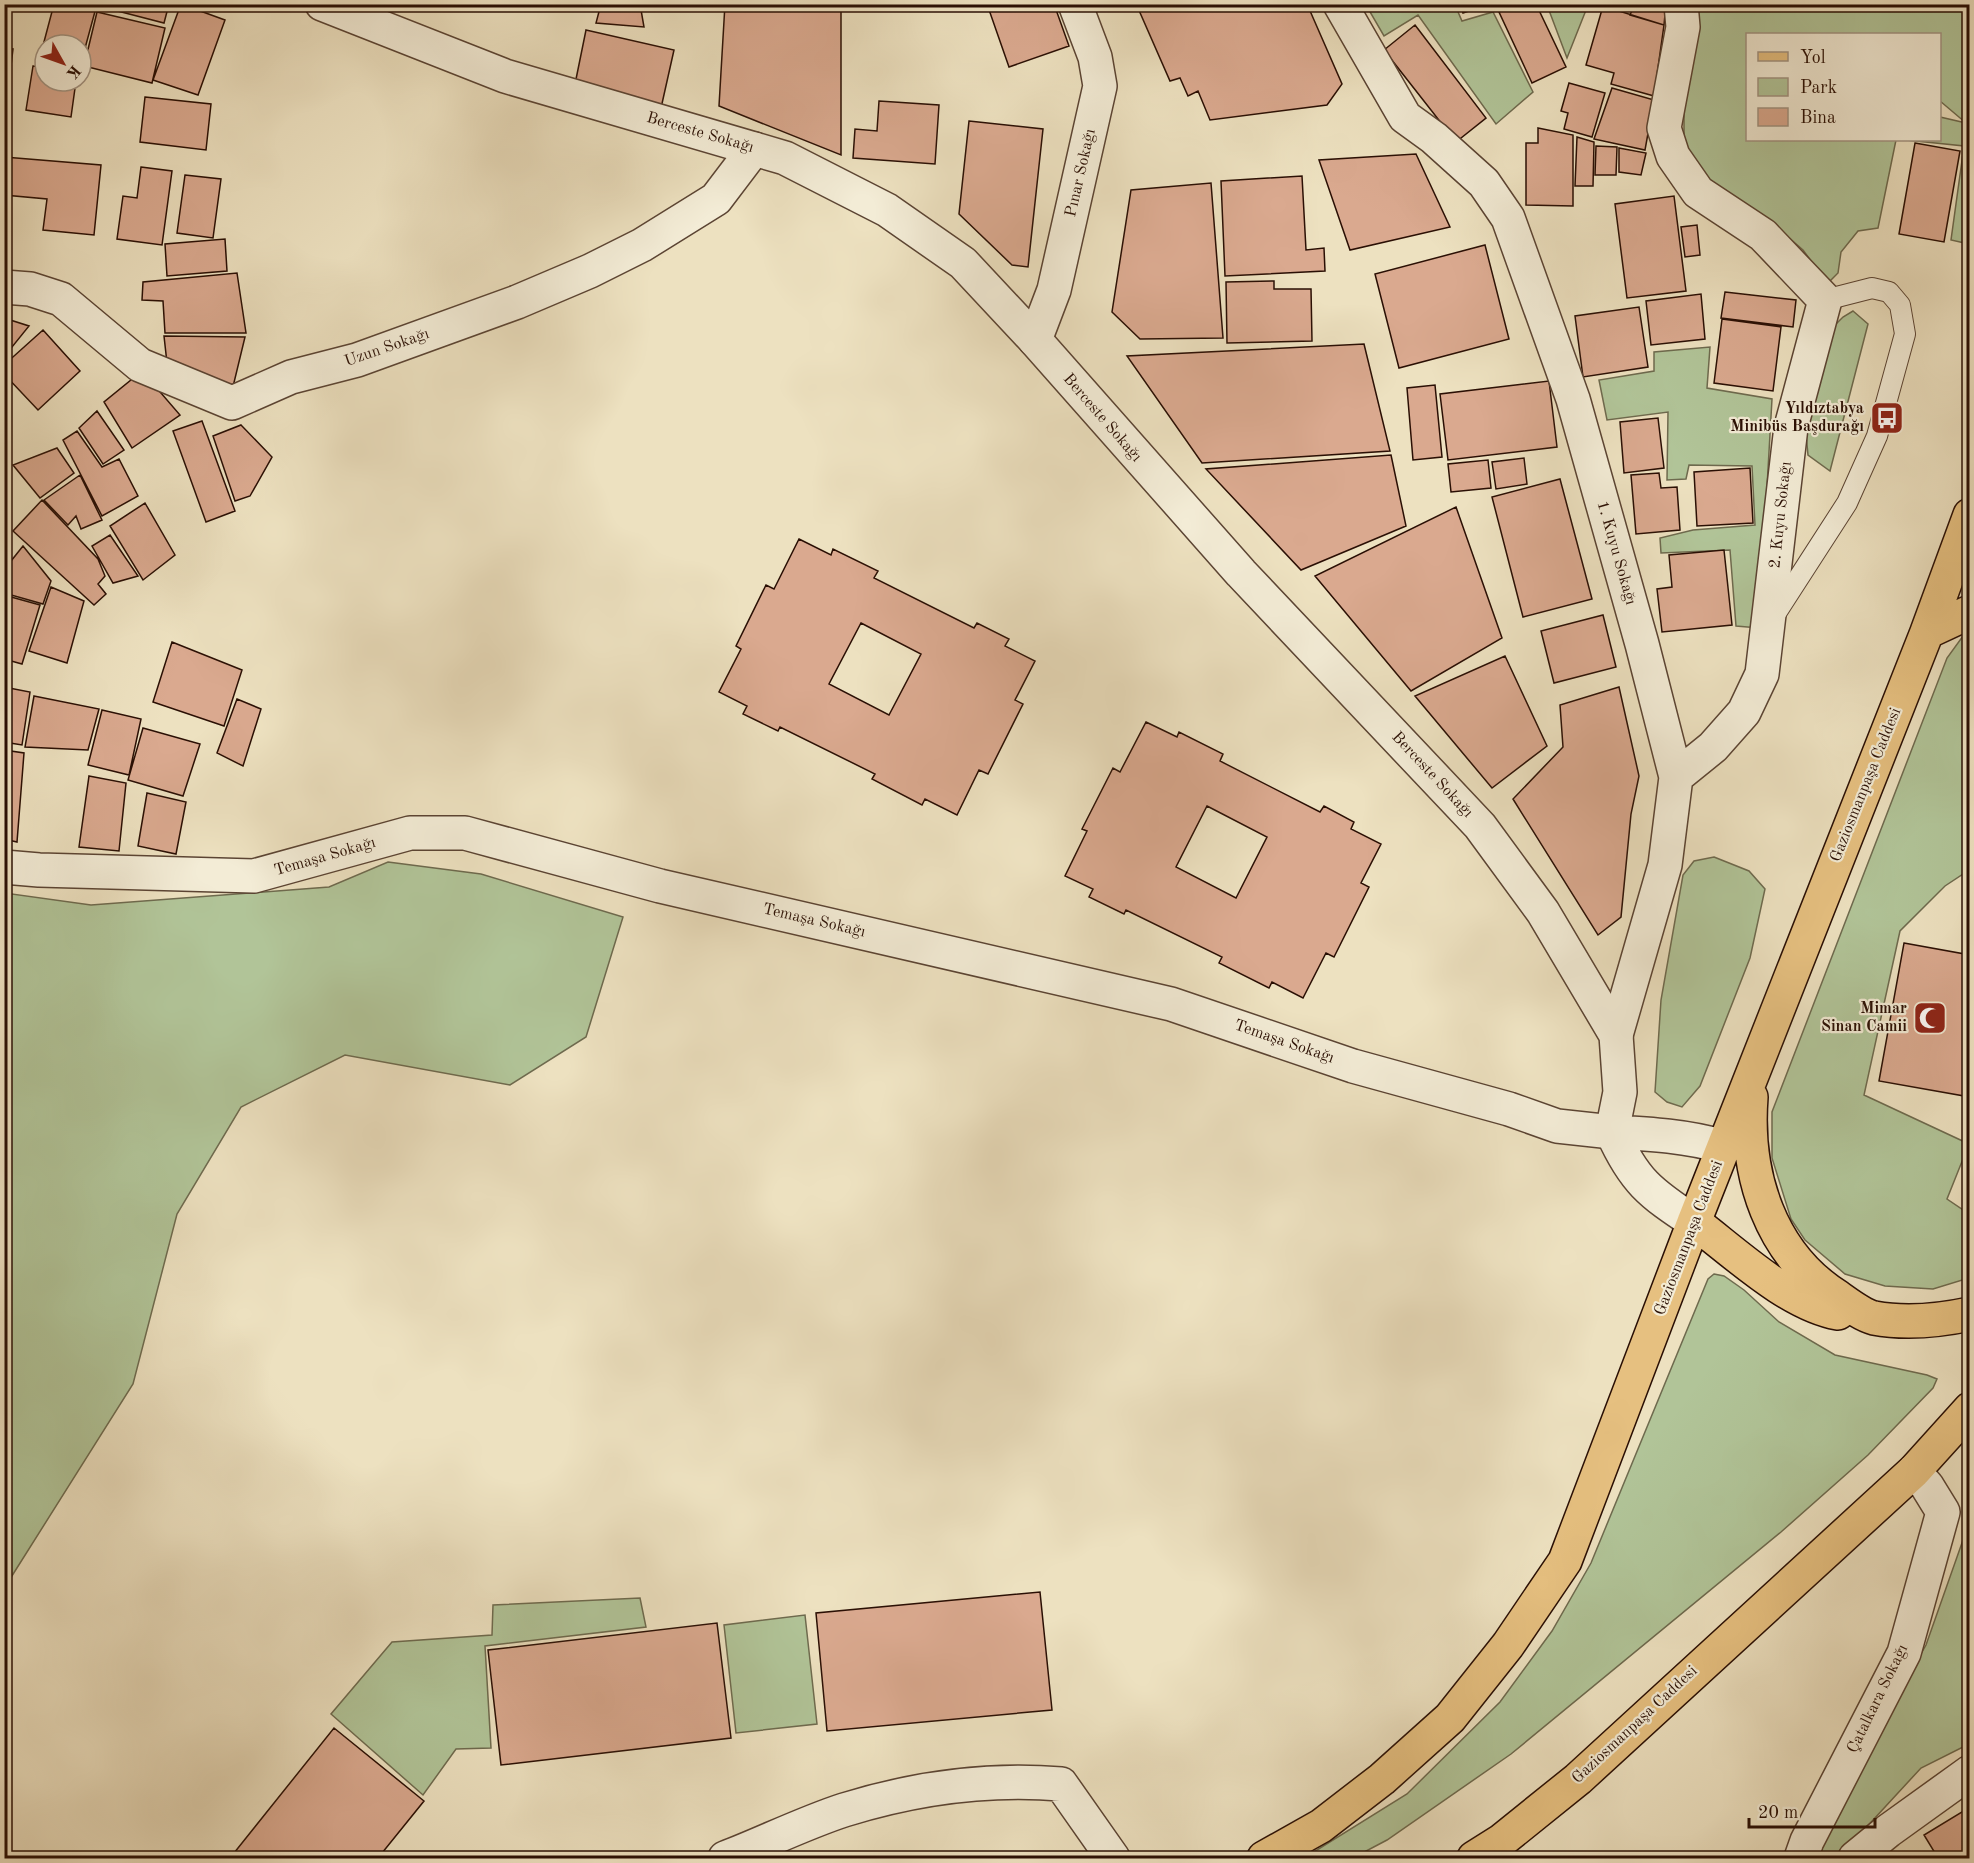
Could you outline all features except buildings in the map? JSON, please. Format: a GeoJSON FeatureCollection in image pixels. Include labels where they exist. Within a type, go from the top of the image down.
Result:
{"type":"FeatureCollection","features":[{"type":"Feature","properties":{"kind":"main road","name":"Gaziosmanpaşa Caddesi"},"geometry":{"type":"LineString","coordinates":[[1264,1858],[1321,1826],[1382,1779],[1450,1718],[1508,1645],[1565,1561],[1694,1222],[1927,632],[1970,515]]}},
{"type":"Feature","properties":{"kind":"main road"},"geometry":{"type":"LineString","coordinates":[[1927,632],[1970,612]]}},
{"type":"Feature","properties":{"kind":"main road"},"geometry":{"type":"LineString","coordinates":[[1753,1071],[1749,1127],[1757,1183],[1767,1217],[1788,1253],[1818,1285],[1871,1317]]}},
{"type":"Feature","properties":{"kind":"main road"},"geometry":{"type":"LineString","coordinates":[[1694,1222],[1780,1287],[1806,1302],[1834,1312],[1930,1322],[1970,1314]]}},
{"type":"Feature","properties":{"kind":"main road","name":"Gaziosmanpaşa Caddesi"},"geometry":{"type":"LineString","coordinates":[[1474,1858],[1501,1841],[1578,1779],[1914,1471],[1970,1409]]}},
{"type":"Feature","properties":{"kind":"street","name":"Berceste Sokağı"},"geometry":{"type":"LineString","coordinates":[[322,4],[505,76],[785,158],[887,210],[963,263],[1035,340],[1241,573],[1480,826],[1543,912],[1616,1035],[1620,1092],[1612,1132]]}},
{"type":"Feature","properties":{"kind":"street","name":"Pınar Sokağı"},"geometry":{"type":"LineString","coordinates":[[1035,340],[1054,290],[1100,86],[1095,57],[1075,4]]}},
{"type":"Feature","properties":{"kind":"street","name":"1. Kuyu Sokağı"},"geometry":{"type":"LineString","coordinates":[[1340,4],[1405,117],[1434,138],[1484,183],[1508,218],[1573,399],[1676,777],[1665,865],[1616,1035]]}},
{"type":"Feature","properties":{"kind":"street"},"geometry":{"type":"LineString","coordinates":[[1681,4],[1683,27],[1664,128],[1673,156],[1698,192],[1762,235],[1825,300]]}},
{"type":"Feature","properties":{"kind":"street","name":"Uzun Sokağı"},"geometry":{"type":"LineString","coordinates":[[4,287],[30,289],[61,299],[140,365],[232,403],[291,377],[357,360],[517,302],[590,271],[642,245],[716,199],[754,149]]}},
{"type":"Feature","properties":{"kind":"street","name":"2. Kuyu Sokağı"},"geometry":{"type":"LineString","coordinates":[[1676,777],[1713,747],[1744,712],[1762,674],[1770,624],[1791,428],[1825,300]]}},
{"type":"Feature","properties":{"kind":"street","name":"Temaşa Sokağı"},"geometry":{"type":"LineString","coordinates":[[4,867],[254,876],[410,833],[465,833],[660,886],[1171,1004],[1353,1066],[1509,1109],[1557,1126],[1683,1138],[1724,1147]]}},
{"type":"Feature","properties":{"kind":"street"},"geometry":{"type":"LineString","coordinates":[[1612,1132],[1638,1181],[1658,1198],[1694,1222]]}},
{"type":"Feature","properties":{"kind":"street","name":"Çatalkara Sokağı"},"geometry":{"type":"LineString","coordinates":[[1801,1858],[1807,1841],[1904,1653],[1943,1512],[1928,1486],[1914,1471]]}},
{"type":"Feature","properties":{"kind":"street"},"geometry":{"type":"LineString","coordinates":[[1856,1858],[1888,1831],[1970,1772]]}},
{"type":"Feature","properties":{"kind":"street"},"geometry":{"type":"LineString","coordinates":[[725,1858],[843,1811],[935,1787],[1016,1780],[1061,1784],[1112,1857]]}},
{"type":"Feature","properties":{"kind":"lane"},"geometry":{"type":"LineString","coordinates":[[1770,624],[1847,503],[1876,436],[1905,334],[1900,305],[1889,292],[1872,288],[1825,300]]}},
{"type":"Feature","properties":{"kind":"green space"},"geometry":{"type":"Polygon","coordinates":[[[1366,5],[1455,5],[1462,21],[1493,12],[1533,92],[1496,124],[1418,15],[1384,36],[1366,5]]]}},
{"type":"Feature","properties":{"kind":"green space"},"geometry":{"type":"Polygon","coordinates":[[[1547,5],[1588,5],[1567,58],[1547,5]]]}},
{"type":"Feature","properties":{"kind":"green space"},"geometry":{"type":"Polygon","coordinates":[[[1694,5],[1969,5],[1969,244],[1951,240],[1964,146],[1916,141],[1941,141],[1941,117],[1966,123],[1941,102],[1941,33],[1746,33],[1746,141],[1896,141],[1878,228],[1858,231],[1841,252],[1838,273],[1830,281],[1820,273],[1803,250],[1766,218],[1696,174],[1684,137],[1684,91],[1694,5]]]}},
{"type":"Feature","properties":{"kind":"green space"},"geometry":{"type":"Polygon","coordinates":[[[1853,311],[1868,324],[1830,471],[1808,455],[1805,423],[1829,331],[1853,311]]]}},
{"type":"Feature","properties":{"kind":"green space"},"geometry":{"type":"Polygon","coordinates":[[[1710,347],[1707,388],[1772,399],[1759,628],[1736,626],[1730,550],[1661,553],[1660,538],[1693,530],[1755,525],[1752,466],[1689,465],[1686,479],[1667,480],[1668,412],[1607,420],[1599,380],[1654,371],[1654,352],[1710,347]]]}},
{"type":"Feature","properties":{"kind":"green space"},"geometry":{"type":"Polygon","coordinates":[[[1969,631],[1969,870],[1945,886],[1900,931],[1864,1095],[1969,1144],[1947,1199],[1969,1214],[1969,1278],[1933,1289],[1885,1286],[1845,1274],[1805,1240],[1791,1219],[1772,1158],[1772,1112],[1947,658],[1969,631]]]}},
{"type":"Feature","properties":{"kind":"green space"},"geometry":{"type":"Polygon","coordinates":[[[1714,857],[1749,871],[1765,889],[1750,958],[1700,1086],[1682,1107],[1667,1102],[1655,1092],[1661,1000],[1683,875],[1694,861],[1714,857]]]}},
{"type":"Feature","properties":{"kind":"green space"},"geometry":{"type":"Polygon","coordinates":[[[388,862],[481,874],[623,917],[586,1037],[510,1085],[345,1055],[241,1107],[177,1214],[133,1384],[10,1579],[5,1580],[5,893],[91,905],[329,887],[388,862]]]}},
{"type":"Feature","properties":{"kind":"green space"},"geometry":{"type":"Polygon","coordinates":[[[1714,1274],[1724,1276],[1744,1290],[1779,1322],[1835,1355],[1927,1375],[1937,1379],[1933,1388],[1868,1455],[1781,1532],[1511,1754],[1387,1840],[1353,1858],[1304,1858],[1407,1794],[1500,1702],[1552,1631],[1591,1563],[1708,1279],[1714,1274]]]}},
{"type":"Feature","properties":{"kind":"green space"},"geometry":{"type":"Polygon","coordinates":[[[1969,1523],[1969,1744],[1921,1768],[1838,1858],[1815,1858],[1864,1753],[1926,1645],[1969,1523]]]}},
{"type":"Feature","properties":{"kind":"green space"},"geometry":{"type":"Polygon","coordinates":[[[640,1598],[646,1627],[485,1646],[491,1748],[456,1749],[423,1795],[331,1714],[392,1642],[492,1635],[493,1605],[640,1598]]]}},
{"type":"Feature","properties":{"kind":"green space"},"geometry":{"type":"Polygon","coordinates":[[[805,1615],[817,1724],[736,1733],[724,1625],[805,1615]]]}},
{"type":"Feature","properties":{"kind":"place","name":"Yıldıztabya Minibüs Başdurağı"},"geometry":{"type":"Point","coordinates":[1887,418]}},
{"type":"Feature","properties":{"kind":"place","name":"Mimar Sinan Camii"},"geometry":{"type":"Point","coordinates":[1930,1018]}}]}
